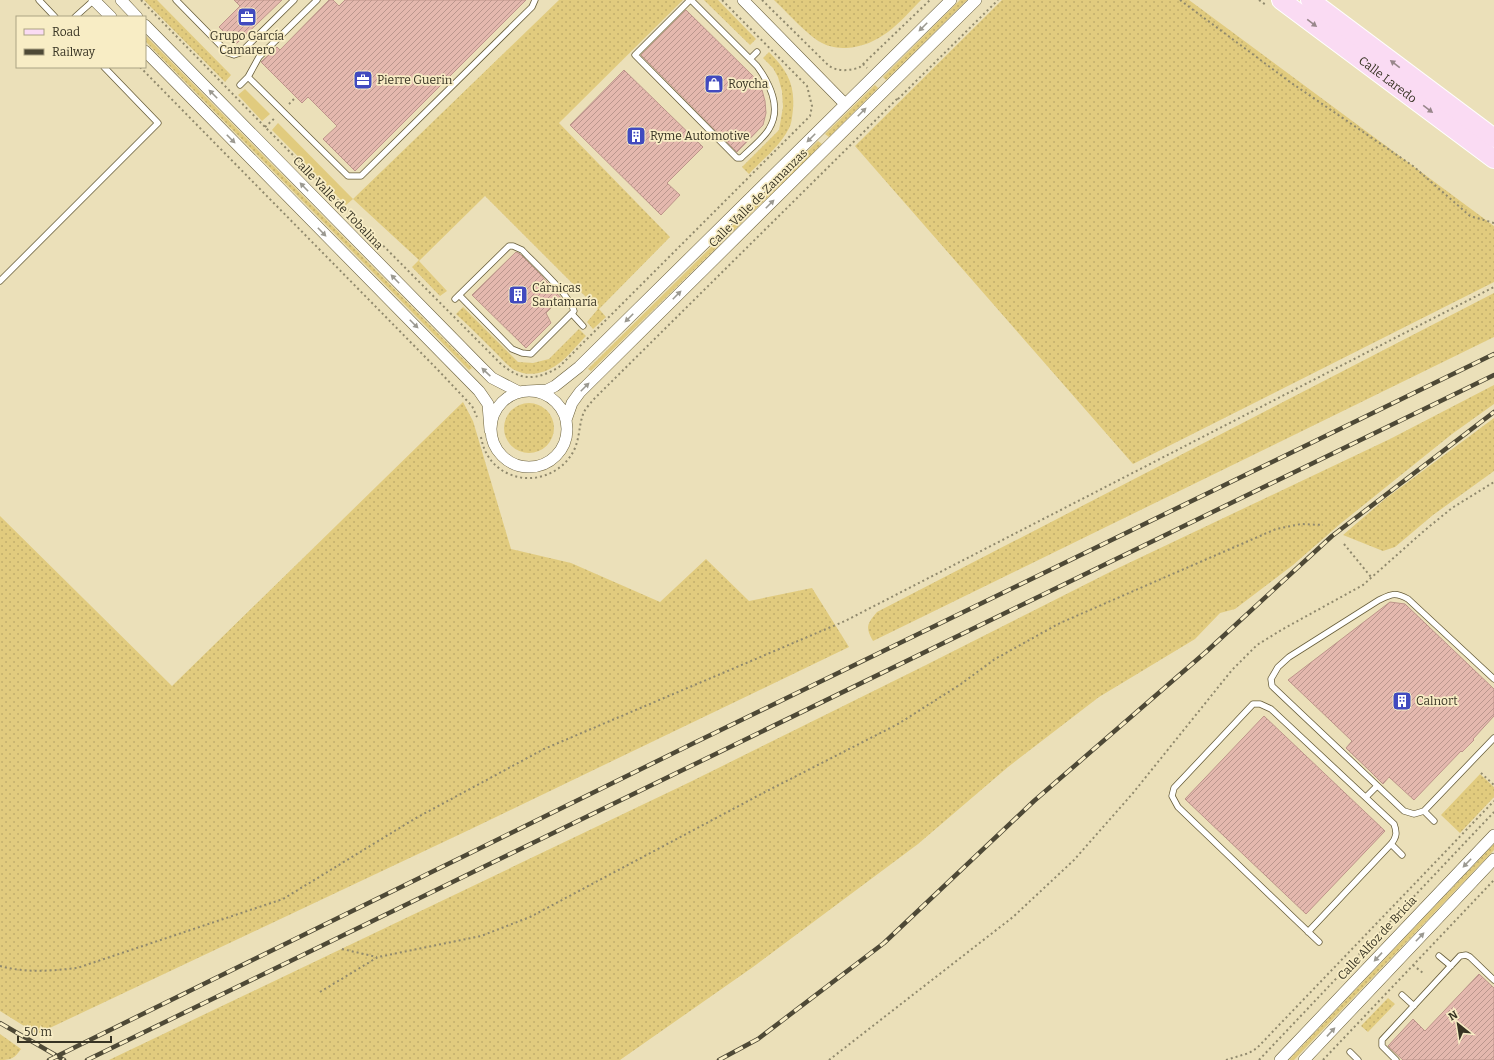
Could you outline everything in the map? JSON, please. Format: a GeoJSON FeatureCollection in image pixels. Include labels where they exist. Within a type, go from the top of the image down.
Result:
{"type":"FeatureCollection","features":[{"type":"Feature","properties":{"kind":"main road","name":"Calle Laredo"},"geometry":{"type":"LineString","coordinates":[[1281,0],[1494,159]]}},
{"type":"Feature","properties":{"kind":"main road","name":"Calle Laredo"},"geometry":{"type":"LineString","coordinates":[[1310,0],[1494,138]]}},
{"type":"Feature","properties":{"kind":"street"},"geometry":{"type":"LineString","coordinates":[[94,0],[110,16]]}},
{"type":"Feature","properties":{"kind":"street"},"geometry":{"type":"LineString","coordinates":[[121,0],[136,16]]}},
{"type":"Feature","properties":{"kind":"street"},"geometry":{"type":"LineString","coordinates":[[743,0],[846,104]]}},
{"type":"Feature","properties":{"kind":"street","name":"Calle Valle de Zamanzas"},"geometry":{"type":"LineString","coordinates":[[523,391],[547,390],[571,374],[951,0]]}},
{"type":"Feature","properties":{"kind":"street","name":"Calle Valle de Zamanzas"},"geometry":{"type":"LineString","coordinates":[[566,420],[572,404],[580,392],[976,0]]}},
{"type":"Feature","properties":{"kind":"street","name":"Calle Valle de Tobalina"},"geometry":{"type":"LineString","coordinates":[[146,26],[492,378],[523,391]]}},
{"type":"Feature","properties":{"kind":"street"},"geometry":{"type":"LineString","coordinates":[[146,52],[479,391],[488,404],[490,430],[491,439],[501,456],[508,462],[517,466],[528,468],[536,467],[550,462],[562,448],[567,434],[566,420],[559,406],[551,398],[543,393],[523,391],[511,395],[501,403],[496,409],[491,421],[490,430]]}},
{"type":"Feature","properties":{"kind":"street","name":"Calle Alfoz de Bricia"},"geometry":{"type":"LineString","coordinates":[[1280,1060],[1494,835]]}},
{"type":"Feature","properties":{"kind":"street"},"geometry":{"type":"LineString","coordinates":[[1304,1060],[1494,859]]}},
{"type":"Feature","properties":{"kind":"lane"},"geometry":{"type":"LineString","coordinates":[[76,16],[94,0]]}},
{"type":"Feature","properties":{"kind":"lane"},"geometry":{"type":"LineString","coordinates":[[176,0],[228,52],[234,55],[240,53],[294,0]]}},
{"type":"Feature","properties":{"kind":"lane"},"geometry":{"type":"LineString","coordinates":[[240,85],[248,77],[259,57],[317,0]]}},
{"type":"Feature","properties":{"kind":"lane"},"geometry":{"type":"LineString","coordinates":[[248,77],[348,176],[361,176],[532,7],[535,0]]}},
{"type":"Feature","properties":{"kind":"lane"},"geometry":{"type":"LineString","coordinates":[[690,0],[750,59],[764,76],[772,90],[774,106],[773,119],[769,130],[741,158],[737,158],[635,55],[690,0]]}},
{"type":"Feature","properties":{"kind":"lane"},"geometry":{"type":"LineString","coordinates":[[41,1],[54,16]]}},
{"type":"Feature","properties":{"kind":"lane"},"geometry":{"type":"LineString","coordinates":[[750,59],[757,52]]}},
{"type":"Feature","properties":{"kind":"lane"},"geometry":{"type":"LineString","coordinates":[[0,281],[158,123],[105,68]]}},
{"type":"Feature","properties":{"kind":"lane"},"geometry":{"type":"LineString","coordinates":[[509,246],[513,246],[522,250],[567,297],[573,306],[574,311],[572,314],[531,354],[522,353],[512,349],[457,297],[509,246]]}},
{"type":"Feature","properties":{"kind":"lane"},"geometry":{"type":"LineString","coordinates":[[572,314],[583,326]]}},
{"type":"Feature","properties":{"kind":"lane"},"geometry":{"type":"LineString","coordinates":[[1494,679],[1408,599],[1399,594],[1390,595],[1379,600],[1289,657],[1278,667],[1271,679],[1272,686],[1377,786],[1404,811],[1414,814],[1424,811],[1494,738]]}},
{"type":"Feature","properties":{"kind":"lane"},"geometry":{"type":"LineString","coordinates":[[1308,932],[1395,840],[1397,832],[1394,824],[1271,709],[1260,704],[1253,704],[1174,788],[1172,796],[1178,807],[1308,932],[1319,942]]}},
{"type":"Feature","properties":{"kind":"lane"},"geometry":{"type":"LineString","coordinates":[[1366,798],[1377,786]]}},
{"type":"Feature","properties":{"kind":"lane"},"geometry":{"type":"LineString","coordinates":[[1424,811],[1434,821]]}},
{"type":"Feature","properties":{"kind":"lane"},"geometry":{"type":"LineString","coordinates":[[1391,844],[1402,854]]}},
{"type":"Feature","properties":{"kind":"lane"},"geometry":{"type":"LineString","coordinates":[[1396,1060],[1382,1046],[1382,1040],[1460,956],[1466,955],[1470,957],[1494,980]]}},
{"type":"Feature","properties":{"kind":"lane"},"geometry":{"type":"LineString","coordinates":[[1439,956],[1451,966]]}},
{"type":"Feature","properties":{"kind":"lane"},"geometry":{"type":"LineString","coordinates":[[1402,995],[1414,1006]]}},
{"type":"Feature","properties":{"kind":"lane"},"geometry":{"type":"LineString","coordinates":[[1350,1052],[1358,1060]]}},
{"type":"Feature","properties":{"kind":"path"},"geometry":{"type":"LineString","coordinates":[[141,0],[500,363],[514,374],[522,377],[540,376],[559,367],[810,116],[812,106],[806,86],[722,0]]}},
{"type":"Feature","properties":{"kind":"path"},"geometry":{"type":"LineString","coordinates":[[762,0],[828,65],[836,70],[855,69],[860,67],[930,0]]}},
{"type":"Feature","properties":{"kind":"path"},"geometry":{"type":"LineString","coordinates":[[897,99],[998,0]]}},
{"type":"Feature","properties":{"kind":"path"},"geometry":{"type":"LineString","coordinates":[[1180,0],[1290,82],[1412,166],[1470,216],[1494,223]]}},
{"type":"Feature","properties":{"kind":"path"},"geometry":{"type":"LineString","coordinates":[[265,127],[274,119]]}},
{"type":"Feature","properties":{"kind":"path"},"geometry":{"type":"LineString","coordinates":[[0,966],[10,969],[45,971],[77,968],[283,899],[416,818],[544,749],[845,621],[1494,287]]}},
{"type":"Feature","properties":{"kind":"path"},"geometry":{"type":"LineString","coordinates":[[829,1060],[1013,917],[1074,860],[1133,792],[1232,670],[1257,645],[1363,585],[1402,549],[1452,508],[1494,482]]}},
{"type":"Feature","properties":{"kind":"path"},"geometry":{"type":"LineString","coordinates":[[320,992],[378,957],[481,936],[530,917],[758,796],[898,724],[962,684],[995,659],[1060,623],[1276,529],[1300,524],[1323,525]]}},
{"type":"Feature","properties":{"kind":"path"},"geometry":{"type":"LineString","coordinates":[[1344,544],[1371,578]]}},
{"type":"Feature","properties":{"kind":"path"},"geometry":{"type":"LineString","coordinates":[[1481,773],[1494,785]]}},
{"type":"Feature","properties":{"kind":"path"},"geometry":{"type":"LineString","coordinates":[[1226,1060],[1249,1053],[1257,1048],[1494,801]]}},
{"type":"Feature","properties":{"kind":"path"},"geometry":{"type":"LineString","coordinates":[[1259,1060],[1494,812]]}},
{"type":"Feature","properties":{"kind":"path"},"geometry":{"type":"LineString","coordinates":[[1323,1060],[1494,880]]}},
{"type":"Feature","properties":{"kind":"path"},"geometry":{"type":"LineString","coordinates":[[342,949],[378,957]]}},
{"type":"Feature","properties":{"kind":"path"},"geometry":{"type":"LineString","coordinates":[[1413,965],[1423,974]]}},
{"type":"Feature","properties":{"kind":"shaded area"},"geometry":{"type":"Polygon","coordinates":[[[144,0],[157,0],[231,75],[225,82],[144,0]]]}},
{"type":"Feature","properties":{"kind":"shaded area"},"geometry":{"type":"Polygon","coordinates":[[[559,0],[683,0],[559,123],[670,237],[599,309],[606,317],[593,329],[587,322],[598,309],[485,196],[419,261],[447,291],[440,296],[412,267],[419,260],[353,199],[559,0]]]}},
{"type":"Feature","properties":{"kind":"shaded area"},"geometry":{"type":"Polygon","coordinates":[[[704,0],[718,0],[756,39],[750,45],[704,0]]]}},
{"type":"Feature","properties":{"kind":"shaded area"},"geometry":{"type":"Polygon","coordinates":[[[774,0],[921,0],[897,25],[879,38],[869,43],[846,48],[831,46],[816,40],[774,0]]]}},
{"type":"Feature","properties":{"kind":"shaded area"},"geometry":{"type":"Polygon","coordinates":[[[960,0],[967,0],[886,80],[883,77],[960,0]]]}},
{"type":"Feature","properties":{"kind":"shaded area"},"geometry":{"type":"Polygon","coordinates":[[[1002,0],[1189,0],[1494,226],[1494,282],[1133,464],[855,146],[1002,0]]]}},
{"type":"Feature","properties":{"kind":"shaded area"},"geometry":{"type":"Polygon","coordinates":[[[146,36],[472,368],[469,370],[146,42],[146,36]]]}},
{"type":"Feature","properties":{"kind":"shaded area"},"geometry":{"type":"Polygon","coordinates":[[[769,52],[785,71],[791,85],[793,92],[792,120],[785,136],[749,174],[742,167],[779,130],[783,107],[782,91],[778,77],[773,68],[763,58],[769,52]]]}},
{"type":"Feature","properties":{"kind":"shaded area"},"geometry":{"type":"Polygon","coordinates":[[[875,85],[878,88],[829,137],[825,134],[875,85]]]}},
{"type":"Feature","properties":{"kind":"shaded area"},"geometry":{"type":"Polygon","coordinates":[[[245,89],[270,114],[262,121],[238,95],[245,89]]]}},
{"type":"Feature","properties":{"kind":"shaded area"},"geometry":{"type":"Polygon","coordinates":[[[278,123],[353,199],[346,205],[272,130],[278,123]]]}},
{"type":"Feature","properties":{"kind":"shaded area"},"geometry":{"type":"Polygon","coordinates":[[[818,141],[822,144],[591,371],[588,369],[818,141]]]}},
{"type":"Feature","properties":{"kind":"shaded area"},"geometry":{"type":"Polygon","coordinates":[[[1494,293],[1494,337],[873,641],[868,626],[877,612],[1494,293]]]}},
{"type":"Feature","properties":{"kind":"shaded area"},"geometry":{"type":"Polygon","coordinates":[[[463,307],[518,362],[533,363],[549,359],[579,329],[586,336],[565,358],[548,370],[533,374],[522,373],[508,366],[456,314],[463,307]]]}},
{"type":"Feature","properties":{"kind":"shaded area"},"geometry":{"type":"Polygon","coordinates":[[[1494,385],[1494,404],[1452,434],[1340,524],[1293,565],[1235,609],[1220,613],[1195,639],[1099,697],[1008,767],[918,844],[753,967],[620,1060],[109,1060],[688,783],[1114,570],[1390,439],[1494,385]]]}},
{"type":"Feature","properties":{"kind":"shaded area"},"geometry":{"type":"Polygon","coordinates":[[[463,402],[473,421],[511,549],[571,563],[660,602],[706,559],[749,601],[812,588],[849,647],[471,829],[37,1034],[0,1011],[0,516],[172,686],[463,402]]]}},
{"type":"Feature","properties":{"kind":"shaded area"},"geometry":{"type":"Polygon","coordinates":[[[534,403],[539,404],[547,410],[553,418],[553,438],[547,446],[539,452],[524,453],[519,452],[511,446],[505,438],[504,423],[505,418],[511,410],[519,404],[534,403]]]}},
{"type":"Feature","properties":{"kind":"shaded area"},"geometry":{"type":"Polygon","coordinates":[[[1494,418],[1494,471],[1433,515],[1395,547],[1383,551],[1343,535],[1385,499],[1494,418]]]}},
{"type":"Feature","properties":{"kind":"shaded area"},"geometry":{"type":"Polygon","coordinates":[[[1480,774],[1494,787],[1494,797],[1460,833],[1441,815],[1480,774]]]}},
{"type":"Feature","properties":{"kind":"shaded area"},"geometry":{"type":"Polygon","coordinates":[[[1494,844],[1494,850],[1294,1060],[1289,1060],[1494,844]]]}},
{"type":"Feature","properties":{"kind":"shaded area"},"geometry":{"type":"Polygon","coordinates":[[[1388,998],[1395,1004],[1368,1032],[1361,1026],[1388,998]]]}},
{"type":"Feature","properties":{"kind":"shaded area"},"geometry":{"type":"Polygon","coordinates":[[[0,1034],[21,1049],[17,1055],[7,1060],[0,1060],[0,1034]]]}},
{"type":"Feature","properties":{"kind":"building","name":"Grupo García Camarero"},"geometry":{"type":"Polygon","coordinates":[[[234,0],[282,0],[236,44],[219,27],[240,6],[234,0]]]}},
{"type":"Feature","properties":{"kind":"building","name":"Pierre Guerin"},"geometry":{"type":"Polygon","coordinates":[[[329,0],[333,0],[339,6],[345,0],[526,0],[355,171],[323,139],[337,126],[308,97],[302,103],[261,62],[277,47],[280,50],[329,0]]]}},
{"type":"Feature","properties":{"kind":"building","name":"Roycha"},"geometry":{"type":"Polygon","coordinates":[[[686,10],[756,79],[762,90],[766,113],[763,125],[737,152],[641,55],[686,10]]]}},
{"type":"Feature","properties":{"kind":"building","name":"Ryme Automotive"},"geometry":{"type":"Polygon","coordinates":[[[624,70],[703,147],[667,183],[680,195],[661,215],[570,125],[624,70]]]}},
{"type":"Feature","properties":{"kind":"building","name":"Cárnicas Santamaría"},"geometry":{"type":"Polygon","coordinates":[[[516,252],[520,254],[540,274],[561,298],[546,313],[551,323],[526,348],[472,295],[516,252]]]}},
{"type":"Feature","properties":{"kind":"building","name":"Calnort"},"geometry":{"type":"Polygon","coordinates":[[[1390,602],[1405,604],[1494,689],[1494,716],[1473,739],[1474,740],[1462,752],[1461,751],[1414,800],[1389,777],[1383,784],[1346,748],[1352,741],[1288,680],[1390,602]]]}},
{"type":"Feature","properties":{"kind":"building"},"geometry":{"type":"Polygon","coordinates":[[[1264,716],[1385,831],[1306,914],[1185,799],[1264,716]]]}},
{"type":"Feature","properties":{"kind":"building"},"geometry":{"type":"Polygon","coordinates":[[[1479,974],[1494,988],[1494,1060],[1403,1060],[1388,1046],[1413,1019],[1425,1031],[1479,974]]]}},
{"type":"Feature","properties":{"kind":"railway"},"geometry":{"type":"LineString","coordinates":[[49,1060],[696,742],[1494,354]]}},
{"type":"Feature","properties":{"kind":"railway"},"geometry":{"type":"LineString","coordinates":[[87,1060],[1494,375]]}},
{"type":"Feature","properties":{"kind":"railway"},"geometry":{"type":"LineString","coordinates":[[719,1060],[758,1039],[884,943],[1034,801],[1207,651],[1332,536],[1494,412]]}},
{"type":"Feature","properties":{"kind":"railway"},"geometry":{"type":"LineString","coordinates":[[0,1023],[64,1060]]}},
{"type":"Feature","properties":{"kind":"place","name":"Grupo García Camarero"},"geometry":{"type":"Point","coordinates":[247,17]}},
{"type":"Feature","properties":{"kind":"place","name":"Pierre Guerin"},"geometry":{"type":"Point","coordinates":[363,80]}},
{"type":"Feature","properties":{"kind":"place","name":"Roycha"},"geometry":{"type":"Point","coordinates":[714,84]}},
{"type":"Feature","properties":{"kind":"place","name":"Ryme Automotive"},"geometry":{"type":"Point","coordinates":[636,136]}},
{"type":"Feature","properties":{"kind":"place","name":"Cárnicas Santamaría"},"geometry":{"type":"Point","coordinates":[518,295]}},
{"type":"Feature","properties":{"kind":"place","name":"Calnort"},"geometry":{"type":"Point","coordinates":[1402,701]}}]}
